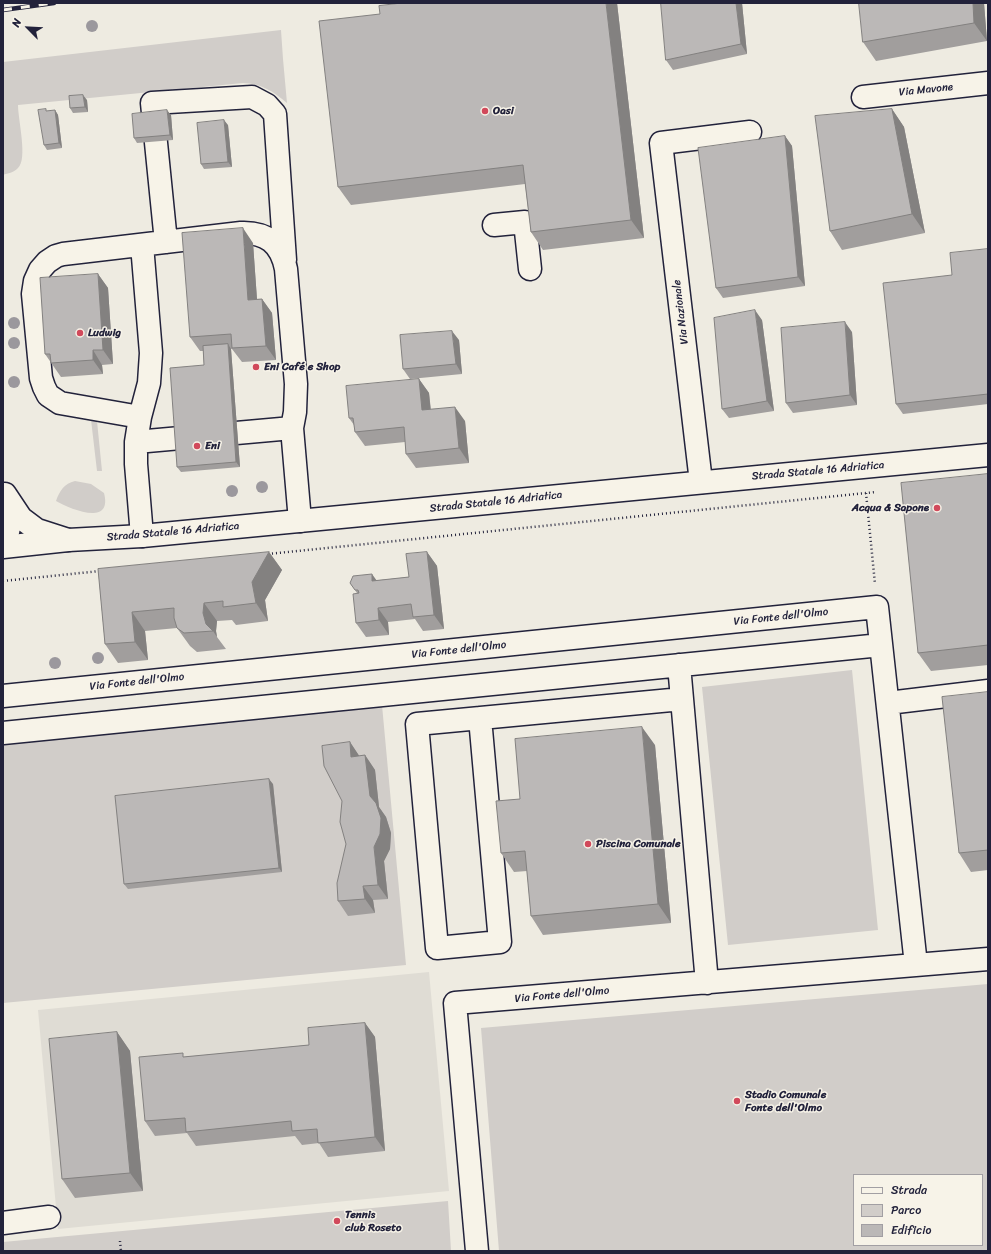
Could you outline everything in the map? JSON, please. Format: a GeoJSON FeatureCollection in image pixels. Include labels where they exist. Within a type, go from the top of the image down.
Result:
{"type":"FeatureCollection","features":[{"type":"Feature","properties":{"kind":"street","name":"Via Mavone"},"geometry":{"type":"LineString","coordinates":[[863,97],[988,84]]}},
{"type":"Feature","properties":{"kind":"street"},"geometry":{"type":"LineString","coordinates":[[166,242],[152,103],[252,97],[267,105],[275,114],[296,384],[295,412],[292,428],[300,521]]}},
{"type":"Feature","properties":{"kind":"street","name":"Via Nazionale"},"geometry":{"type":"LineString","coordinates":[[701,482],[662,143],[750,132]]}},
{"type":"Feature","properties":{"kind":"street"},"geometry":{"type":"LineString","coordinates":[[494,225],[525,222],[530,269]]}},
{"type":"Feature","properties":{"kind":"street"},"geometry":{"type":"LineString","coordinates":[[140,417],[60,403],[48,395],[41,378],[33,294],[35,281],[40,270],[47,262],[56,256],[63,254],[250,232],[262,235],[279,248],[284,259],[286,269]]}},
{"type":"Feature","properties":{"kind":"street"},"geometry":{"type":"LineString","coordinates":[[142,245],[152,353],[149,383],[140,417],[136,442],[136,464],[142,536]]}},
{"type":"Feature","properties":{"kind":"street"},"geometry":{"type":"LineString","coordinates":[[136,442],[292,428]]}},
{"type":"Feature","properties":{"kind":"street","name":"Strada Statale 16 Adriatica"},"geometry":{"type":"LineString","coordinates":[[3,547],[68,540],[142,536],[988,455]]}},
{"type":"Feature","properties":{"kind":"street"},"geometry":{"type":"LineString","coordinates":[[4,491],[21,518],[37,530],[68,540]]}},
{"type":"Feature","properties":{"kind":"street"},"geometry":{"type":"LineString","coordinates":[[3,543],[9,529],[9,514],[4,491]]}},
{"type":"Feature","properties":{"kind":"street"},"geometry":{"type":"LineString","coordinates":[[877,608],[916,965]]}},
{"type":"Feature","properties":{"kind":"street","name":"Via Fonte dell'Olmo"},"geometry":{"type":"LineString","coordinates":[[3,696],[877,608]]}},
{"type":"Feature","properties":{"kind":"street"},"geometry":{"type":"LineString","coordinates":[[3,733],[881,645]]}},
{"type":"Feature","properties":{"kind":"street"},"geometry":{"type":"LineString","coordinates":[[679,665],[707,983]]}},
{"type":"Feature","properties":{"kind":"street"},"geometry":{"type":"LineString","coordinates":[[888,703],[988,691]]}},
{"type":"Feature","properties":{"kind":"street"},"geometry":{"type":"LineString","coordinates":[[413,692],[437,948],[500,942],[480,718]]}},
{"type":"Feature","properties":{"kind":"street"},"geometry":{"type":"LineString","coordinates":[[417,724],[682,699]]}},
{"type":"Feature","properties":{"kind":"street","name":"Via Fonte dell'Olmo"},"geometry":{"type":"LineString","coordinates":[[477,1251],[456,1003],[988,960]]}},
{"type":"Feature","properties":{"kind":"street"},"geometry":{"type":"LineString","coordinates":[[3,1223],[49,1217]]}},
{"type":"Feature","properties":{"kind":"path"},"geometry":{"type":"LineString","coordinates":[[264,554],[866,493],[877,608]]}},
{"type":"Feature","properties":{"kind":"path"},"geometry":{"type":"LineString","coordinates":[[3,581],[106,571]]}},
{"type":"Feature","properties":{"kind":"path"},"geometry":{"type":"LineString","coordinates":[[120,1241],[121,1251]]}},
{"type":"Feature","properties":{"kind":"shaded area"},"geometry":{"type":"Polygon","coordinates":[[[429,972],[449,1191],[58,1229],[38,1010],[429,972]]]}},
{"type":"Feature","properties":{"kind":"green space"},"geometry":{"type":"Polygon","coordinates":[[[281,30],[287,103],[277,95],[261,86],[243,83],[18,105],[22,139],[21,163],[14,171],[3,175],[3,62],[281,30]]]}},
{"type":"Feature","properties":{"kind":"green space"},"geometry":{"type":"Polygon","coordinates":[[[90,411],[96,411],[102,471],[97,471],[90,411]]]}},
{"type":"Feature","properties":{"kind":"green space"},"geometry":{"type":"Polygon","coordinates":[[[75,481],[91,484],[104,493],[105,503],[102,510],[96,513],[89,513],[71,508],[56,501],[63,488],[75,481]]]}},
{"type":"Feature","properties":{"kind":"green space"},"geometry":{"type":"Polygon","coordinates":[[[852,670],[878,930],[728,945],[702,687],[852,670]]]}},
{"type":"Feature","properties":{"kind":"green space"},"geometry":{"type":"Polygon","coordinates":[[[382,705],[406,965],[3,1003],[3,740],[382,705]]]}},
{"type":"Feature","properties":{"kind":"green space","name":"Stadio Comunale Fonte dell'Olmo"},"geometry":{"type":"Polygon","coordinates":[[[988,984],[988,1251],[499,1251],[481,1028],[988,984]]]}},
{"type":"Feature","properties":{"kind":"green space","name":"Tennis club Roseto"},"geometry":{"type":"Polygon","coordinates":[[[448,1201],[451,1251],[3,1251],[3,1242],[448,1201]]]}},
{"type":"Feature","properties":{"kind":"building","name":"Oasi"},"geometry":{"type":"Polygon","coordinates":[[[402,3],[606,3],[631,220],[531,232],[523,165],[338,187],[319,21],[380,14],[379,6],[402,3]]]}},
{"type":"Feature","properties":{"kind":"building"},"geometry":{"type":"Polygon","coordinates":[[[661,3],[736,3],[741,44],[666,60],[661,3]]]}},
{"type":"Feature","properties":{"kind":"building"},"geometry":{"type":"Polygon","coordinates":[[[859,3],[973,3],[974,23],[863,42],[859,3]]]}},
{"type":"Feature","properties":{"kind":"building"},"geometry":{"type":"Polygon","coordinates":[[[83,95],[85,107],[70,108],[69,96],[83,95]]]}},
{"type":"Feature","properties":{"kind":"building"},"geometry":{"type":"Polygon","coordinates":[[[46,109],[46,111],[55,110],[59,143],[44,145],[38,110],[46,109]]]}},
{"type":"Feature","properties":{"kind":"building"},"geometry":{"type":"Polygon","coordinates":[[[892,109],[912,214],[830,231],[815,116],[892,109]]]}},
{"type":"Feature","properties":{"kind":"building"},"geometry":{"type":"Polygon","coordinates":[[[167,110],[170,135],[134,138],[132,114],[167,110]]]}},
{"type":"Feature","properties":{"kind":"building"},"geometry":{"type":"Polygon","coordinates":[[[224,120],[228,162],[201,164],[197,123],[224,120]]]}},
{"type":"Feature","properties":{"kind":"building"},"geometry":{"type":"Polygon","coordinates":[[[785,136],[798,277],[716,288],[698,148],[785,136]]]}},
{"type":"Feature","properties":{"kind":"building"},"geometry":{"type":"Polygon","coordinates":[[[243,228],[248,300],[262,299],[266,346],[232,348],[231,334],[190,337],[182,233],[243,228]]]}},
{"type":"Feature","properties":{"kind":"building"},"geometry":{"type":"Polygon","coordinates":[[[988,249],[988,394],[896,404],[883,283],[952,275],[950,253],[988,249]]]}},
{"type":"Feature","properties":{"kind":"building"},"geometry":{"type":"Polygon","coordinates":[[[98,274],[103,350],[93,350],[93,360],[51,363],[50,354],[45,354],[40,278],[98,274]]]}},
{"type":"Feature","properties":{"kind":"building"},"geometry":{"type":"Polygon","coordinates":[[[755,310],[767,401],[722,409],[714,318],[755,310]]]}},
{"type":"Feature","properties":{"kind":"building"},"geometry":{"type":"Polygon","coordinates":[[[845,322],[850,395],[786,403],[781,328],[845,322]]]}},
{"type":"Feature","properties":{"kind":"building"},"geometry":{"type":"Polygon","coordinates":[[[452,331],[456,364],[403,369],[400,335],[452,331]]]}},
{"type":"Feature","properties":{"kind":"building"},"geometry":{"type":"Polygon","coordinates":[[[228,344],[236,462],[177,467],[170,368],[204,365],[203,346],[228,344]]]}},
{"type":"Feature","properties":{"kind":"building"},"geometry":{"type":"Polygon","coordinates":[[[419,379],[422,410],[455,407],[459,448],[406,454],[404,427],[355,432],[353,418],[349,418],[346,386],[419,379]]]}},
{"type":"Feature","properties":{"kind":"building"},"geometry":{"type":"Polygon","coordinates":[[[988,474],[988,645],[918,653],[901,483],[988,474]]]}},
{"type":"Feature","properties":{"kind":"building"},"geometry":{"type":"Polygon","coordinates":[[[269,552],[252,582],[256,603],[223,607],[223,601],[204,603],[203,613],[206,624],[213,631],[184,633],[177,628],[174,618],[174,608],[132,612],[135,642],[105,644],[98,569],[269,552]]]}},
{"type":"Feature","properties":{"kind":"building"},"geometry":{"type":"Polygon","coordinates":[[[427,552],[434,615],[413,617],[411,604],[378,608],[379,620],[356,623],[353,594],[359,593],[358,590],[355,590],[350,583],[353,576],[372,574],[372,581],[409,577],[406,554],[427,552]]]}},
{"type":"Feature","properties":{"kind":"building"},"geometry":{"type":"Polygon","coordinates":[[[988,692],[988,850],[959,853],[942,697],[988,692]]]}},
{"type":"Feature","properties":{"kind":"building","name":"Piscina Comunale"},"geometry":{"type":"Polygon","coordinates":[[[642,727],[658,904],[531,916],[525,851],[501,853],[496,801],[520,799],[515,739],[642,727]]]}},
{"type":"Feature","properties":{"kind":"building"},"geometry":{"type":"Polygon","coordinates":[[[350,742],[351,757],[365,755],[370,796],[376,803],[381,818],[380,834],[374,847],[378,885],[363,886],[365,899],[338,901],[337,883],[346,844],[340,822],[342,801],[324,766],[322,746],[350,742]]]}},
{"type":"Feature","properties":{"kind":"building"},"geometry":{"type":"Polygon","coordinates":[[[269,779],[279,868],[124,884],[115,796],[269,779]]]}},
{"type":"Feature","properties":{"kind":"building"},"geometry":{"type":"Polygon","coordinates":[[[365,1023],[375,1137],[318,1143],[317,1129],[292,1131],[291,1121],[186,1132],[185,1118],[145,1121],[139,1057],[183,1053],[183,1057],[309,1045],[308,1028],[365,1023]]]}},
{"type":"Feature","properties":{"kind":"building"},"geometry":{"type":"Polygon","coordinates":[[[117,1032],[130,1173],[62,1179],[49,1039],[117,1032]]]}},
{"type":"Feature","properties":{"kind":"railway"},"geometry":{"type":"LineString","coordinates":[[3,10],[54,3]]}},
{"type":"Feature","properties":{"kind":"place","name":"Oasi"},"geometry":{"type":"Point","coordinates":[485,111]}},
{"type":"Feature","properties":{"kind":"place","name":"Ludwig"},"geometry":{"type":"Point","coordinates":[80,333]}},
{"type":"Feature","properties":{"kind":"place","name":"Eni Café e Shop"},"geometry":{"type":"Point","coordinates":[256,367]}},
{"type":"Feature","properties":{"kind":"place","name":"Eni"},"geometry":{"type":"Point","coordinates":[197,446]}},
{"type":"Feature","properties":{"kind":"place","name":"Acqua & Sapone"},"geometry":{"type":"Point","coordinates":[937,508]}},
{"type":"Feature","properties":{"kind":"place","name":"Piscina Comunale"},"geometry":{"type":"Point","coordinates":[588,844]}},
{"type":"Feature","properties":{"kind":"place","name":"Stadio Comunale Fonte dell'Olmo"},"geometry":{"type":"Point","coordinates":[737,1101]}},
{"type":"Feature","properties":{"kind":"place","name":"Tennis club Roseto"},"geometry":{"type":"Point","coordinates":[337,1221]}}]}
